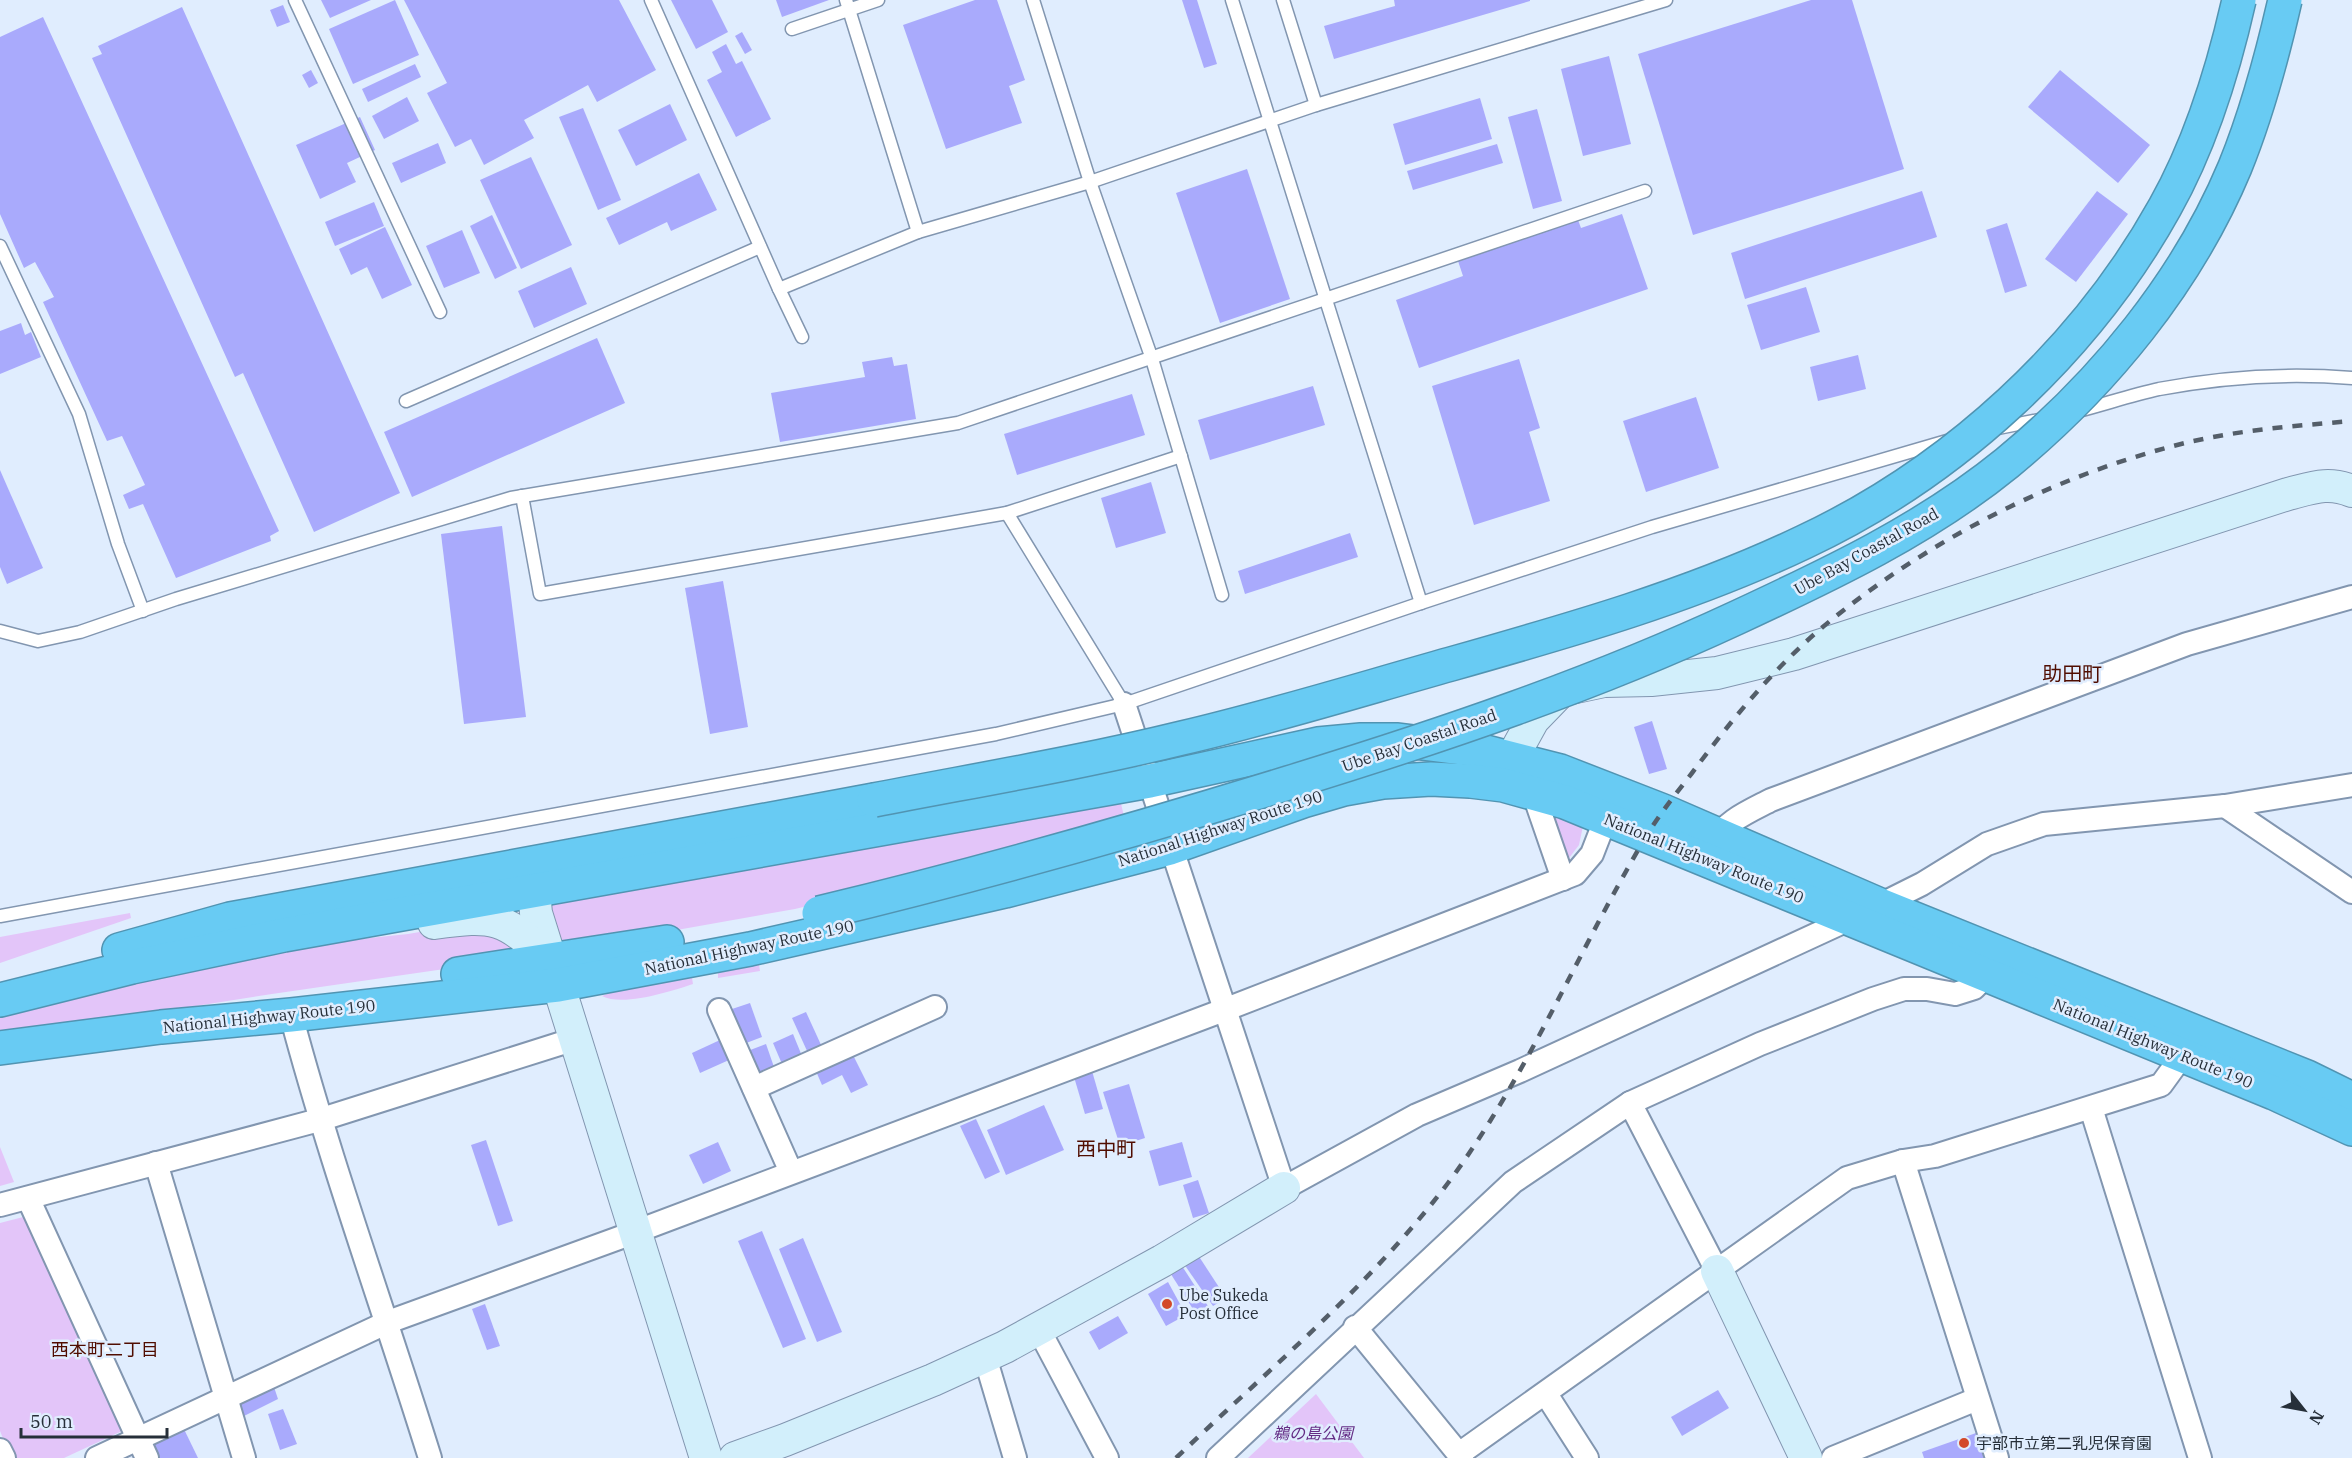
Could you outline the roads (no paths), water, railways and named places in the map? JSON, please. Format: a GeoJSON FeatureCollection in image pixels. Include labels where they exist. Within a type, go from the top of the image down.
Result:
{"type":"FeatureCollection","features":[{"type":"Feature","properties":{"kind":"highway"},"geometry":{"type":"LineString","coordinates":[[0,995],[130,946],[230,919],[573,857],[1181,739],[1267,717],[1571,630],[1711,582],[1808,541],[1849,519],[1917,476],[1980,428],[2039,374],[2097,309],[2123,274],[2167,204],[2186,165],[2217,84],[2239,0]]}},
{"type":"Feature","properties":{"kind":"highway","name":"Ube Bay Coastal Road"},"geometry":{"type":"LineString","coordinates":[[554,973],[695,938],[819,913],[995,868],[1197,811],[1385,752],[1540,699],[1639,662],[1819,579],[1902,534],[1974,488],[2037,437],[2093,381],[2148,316],[2178,273],[2205,228],[2234,170],[2262,89],[2285,0]]}},
{"type":"Feature","properties":{"kind":"highway","name":"National Highway Route 190"},"geometry":{"type":"LineString","coordinates":[[0,1000],[132,967],[284,935],[1150,781],[1318,744],[1361,740],[1398,740],[1442,744],[1606,818],[1712,847],[1880,905],[2187,1043],[2274,1093],[2352,1129]]}},
{"type":"Feature","properties":{"kind":"highway","name":"National Highway Route 190"},"geometry":{"type":"LineString","coordinates":[[0,1048],[161,1027],[291,1015],[554,973],[750,949],[1005,891],[1170,848],[1344,789],[1383,782],[1431,779],[1570,775],[1850,918],[1987,975],[2187,1043],[2307,1077],[2352,1099]]}},
{"type":"Feature","properties":{"kind":"highway"},"geometry":{"type":"LineString","coordinates":[[161,1027],[283,1000],[554,973]]}},
{"type":"Feature","properties":{"kind":"street"},"geometry":{"type":"LineString","coordinates":[[1563,879],[1516,778],[1533,720],[1562,690],[1604,681],[1651,680],[1717,673],[1794,654],[2288,494],[2319,486],[2338,485],[2352,491]]}},
{"type":"Feature","properties":{"kind":"street"},"geometry":{"type":"LineString","coordinates":[[1712,847],[1742,815],[1771,800],[2165,652],[2352,597]]}},
{"type":"Feature","properties":{"kind":"street"},"geometry":{"type":"LineString","coordinates":[[1124,704],[1284,1188]]}},
{"type":"Feature","properties":{"kind":"street"},"geometry":{"type":"LineString","coordinates":[[735,1458],[785,1440],[985,1357],[1039,1330],[1162,1261],[1284,1188],[1417,1115],[1520,1071],[1880,905],[1922,884],[1987,844],[2044,824],[2225,806],[2352,785]]}},
{"type":"Feature","properties":{"kind":"street"},"geometry":{"type":"LineString","coordinates":[[2225,806],[2352,892]]}},
{"type":"Feature","properties":{"kind":"street"},"geometry":{"type":"LineString","coordinates":[[97,1458],[143,1448],[226,1397],[388,1322],[636,1232],[1224,1010],[1575,874],[1592,854],[1606,818]]}},
{"type":"Feature","properties":{"kind":"street"},"geometry":{"type":"LineString","coordinates":[[573,857],[550,867],[539,881],[536,890],[536,914],[706,1458]]}},
{"type":"Feature","properties":{"kind":"street"},"geometry":{"type":"LineString","coordinates":[[284,935],[417,926],[481,917],[514,930],[554,973]]}},
{"type":"Feature","properties":{"kind":"street"},"geometry":{"type":"LineString","coordinates":[[1218,1458],[1513,1182],[1630,1103],[1760,1044],[1873,999],[1904,989],[1927,988],[1955,994],[1974,988],[1987,975]]}},
{"type":"Feature","properties":{"kind":"street"},"geometry":{"type":"LineString","coordinates":[[754,1089],[935,1007]]}},
{"type":"Feature","properties":{"kind":"street"},"geometry":{"type":"LineString","coordinates":[[719,1010],[791,1172]]}},
{"type":"Feature","properties":{"kind":"street"},"geometry":{"type":"LineString","coordinates":[[291,1015],[319,1120],[388,1322],[430,1458]]}},
{"type":"Feature","properties":{"kind":"street"},"geometry":{"type":"LineString","coordinates":[[0,1205],[319,1120],[575,1039]]}},
{"type":"Feature","properties":{"kind":"street"},"geometry":{"type":"LineString","coordinates":[[1355,1328],[1461,1456],[1847,1178],[1903,1161],[1935,1156],[2161,1085],[2187,1043]]}},
{"type":"Feature","properties":{"kind":"street"},"geometry":{"type":"LineString","coordinates":[[1630,1103],[1717,1272],[1806,1458]]}},
{"type":"Feature","properties":{"kind":"street"},"geometry":{"type":"LineString","coordinates":[[2091,1108],[2200,1458]]}},
{"type":"Feature","properties":{"kind":"street"},"geometry":{"type":"LineString","coordinates":[[1903,1161],[1997,1458]]}},
{"type":"Feature","properties":{"kind":"street"},"geometry":{"type":"LineString","coordinates":[[156,1163],[244,1458]]}},
{"type":"Feature","properties":{"kind":"street"},"geometry":{"type":"LineString","coordinates":[[28,1198],[143,1448]]}},
{"type":"Feature","properties":{"kind":"street"},"geometry":{"type":"LineString","coordinates":[[1039,1330],[1107,1458]]}},
{"type":"Feature","properties":{"kind":"street"},"geometry":{"type":"LineString","coordinates":[[985,1357],[1015,1458]]}},
{"type":"Feature","properties":{"kind":"street"},"geometry":{"type":"LineString","coordinates":[[1546,1394],[1587,1458]]}},
{"type":"Feature","properties":{"kind":"street"},"geometry":{"type":"LineString","coordinates":[[1833,1458],[1977,1399]]}},
{"type":"Feature","properties":{"kind":"street"},"geometry":{"type":"LineString","coordinates":[[0,1450],[4,1458]]}},
{"type":"Feature","properties":{"kind":"lane"},"geometry":{"type":"LineString","coordinates":[[295,0],[440,312]]}},
{"type":"Feature","properties":{"kind":"lane"},"geometry":{"type":"LineString","coordinates":[[651,0],[802,337]]}},
{"type":"Feature","properties":{"kind":"lane"},"geometry":{"type":"LineString","coordinates":[[792,29],[848,5],[878,0]]}},
{"type":"Feature","properties":{"kind":"lane"},"geometry":{"type":"LineString","coordinates":[[1033,0],[1090,182],[1152,359],[1222,595]]}},
{"type":"Feature","properties":{"kind":"lane"},"geometry":{"type":"LineString","coordinates":[[1232,0],[1421,603]]}},
{"type":"Feature","properties":{"kind":"lane"},"geometry":{"type":"LineString","coordinates":[[1283,0],[1316,105]]}},
{"type":"Feature","properties":{"kind":"lane"},"geometry":{"type":"LineString","coordinates":[[779,289],[918,232],[1090,182],[1270,119],[1666,0]]}},
{"type":"Feature","properties":{"kind":"lane"},"geometry":{"type":"LineString","coordinates":[[848,5],[918,232]]}},
{"type":"Feature","properties":{"kind":"lane"},"geometry":{"type":"LineString","coordinates":[[0,631],[38,640],[80,632],[143,610],[522,496],[958,423],[1645,191]]}},
{"type":"Feature","properties":{"kind":"lane"},"geometry":{"type":"LineString","coordinates":[[0,246],[79,414],[118,544],[143,610]]}},
{"type":"Feature","properties":{"kind":"lane"},"geometry":{"type":"LineString","coordinates":[[406,401],[760,247]]}},
{"type":"Feature","properties":{"kind":"lane"},"geometry":{"type":"LineString","coordinates":[[0,916],[985,736],[1124,704],[1652,527],[1966,435],[2073,412],[2157,390],[2222,379],[2319,376],[2352,378]]}},
{"type":"Feature","properties":{"kind":"lane"},"geometry":{"type":"LineString","coordinates":[[522,496],[540,594],[1008,513],[1181,456]]}},
{"type":"Feature","properties":{"kind":"lane"},"geometry":{"type":"LineString","coordinates":[[1008,513],[1124,704]]}},
{"type":"Feature","properties":{"kind":"railway"},"geometry":{"type":"LineString","coordinates":[[1176,1458],[1352,1292],[1418,1221],[1448,1183],[1503,1101],[1655,822],[1740,712],[1774,673],[1811,637],[1869,591],[1910,563],[1952,537],[2041,492],[2134,457],[2202,439],[2266,429],[2352,421]]}},
{"type":"Feature","properties":{"kind":"place","name":"Ube Sukeda Post Office"},"geometry":{"type":"Point","coordinates":[1167,1304]}},
{"type":"Feature","properties":{"kind":"place","name":"宇部市立第二乳児保育園"},"geometry":{"type":"Point","coordinates":[1964,1443]}},
{"type":"Feature","properties":{"kind":"district","name":"助田町"},"geometry":{"type":"Point","coordinates":[2072,674]}},
{"type":"Feature","properties":{"kind":"district","name":"西中町"},"geometry":{"type":"Point","coordinates":[1106,1149]}},
{"type":"Feature","properties":{"kind":"district","name":"西本町二丁目"},"geometry":{"type":"Point","coordinates":[105,1350]}},
{"type":"Feature","properties":{"kind":"park label","name":"鵜の島公園"},"geometry":{"type":"Point","coordinates":[1313,1433]}}]}
